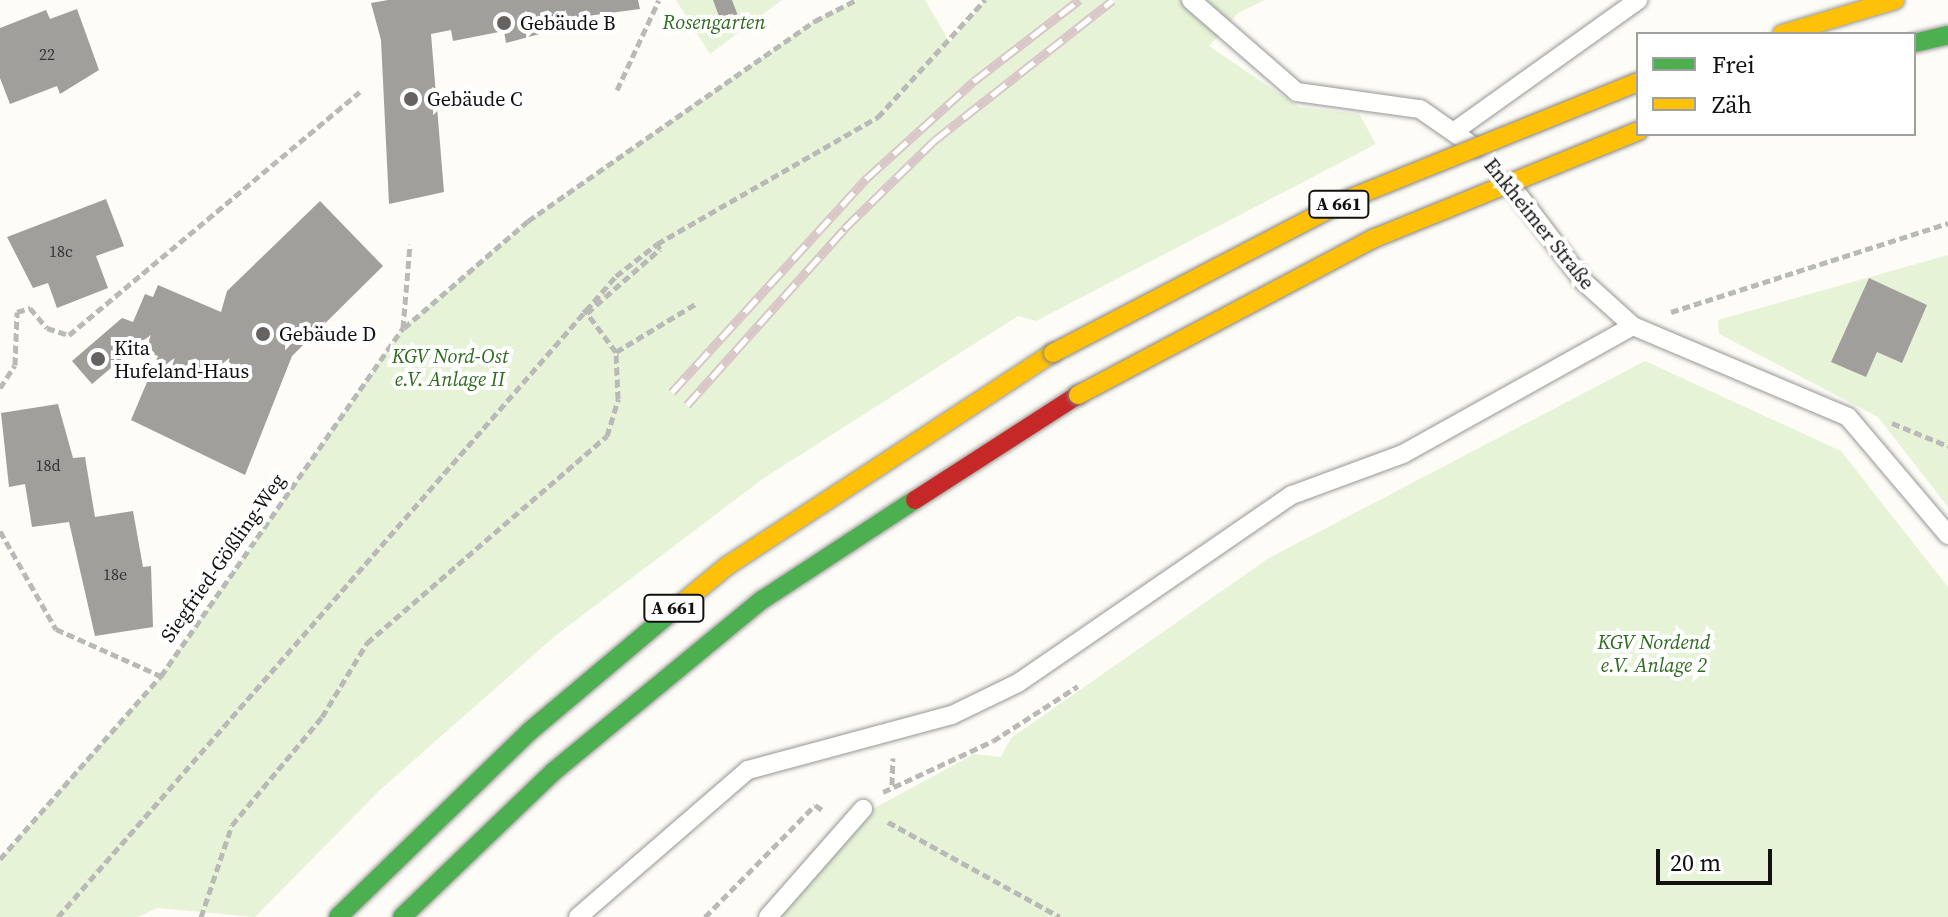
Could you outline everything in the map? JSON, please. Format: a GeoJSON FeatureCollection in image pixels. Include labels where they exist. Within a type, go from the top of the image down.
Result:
{"type":"FeatureCollection","features":[{"type":"Feature","properties":{"kind":"highway"},"geometry":{"type":"LineString","coordinates":[[1789,32],[1895,0]]}},
{"type":"Feature","properties":{"kind":"highway"},"geometry":{"type":"LineString","coordinates":[[1916,43],[1948,35]]}},
{"type":"Feature","properties":{"kind":"highway","name":"A 661"},"geometry":{"type":"LineString","coordinates":[[338,917],[530,731],[727,566],[1053,353],[1351,198],[1636,83]]}},
{"type":"Feature","properties":{"kind":"highway","name":"A 661"},"geometry":{"type":"LineString","coordinates":[[402,917],[553,772],[762,600],[1078,395],[1375,238],[1636,132]]}},
{"type":"Feature","properties":{"kind":"lane","name":"Enkheimer Straße"},"geometry":{"type":"LineString","coordinates":[[1191,0],[1297,92],[1420,109],[1456,130],[1529,206],[1583,281],[1633,326],[1848,417],[1948,535]]}},
{"type":"Feature","properties":{"kind":"lane"},"geometry":{"type":"LineString","coordinates":[[1456,130],[1638,0]]}},
{"type":"Feature","properties":{"kind":"lane"},"geometry":{"type":"LineString","coordinates":[[578,917],[748,770],[952,715],[1018,683],[1292,495],[1403,454],[1633,326]]}},
{"type":"Feature","properties":{"kind":"lane"},"geometry":{"type":"LineString","coordinates":[[768,917],[863,809]]}},
{"type":"Feature","properties":{"kind":"path"},"geometry":{"type":"LineString","coordinates":[[617,90],[659,0]]}},
{"type":"Feature","properties":{"kind":"path","name":"Siegfried-Gößling-Weg"},"geometry":{"type":"LineString","coordinates":[[0,859],[161,676],[403,328],[528,221],[815,21],[856,0]]}},
{"type":"Feature","properties":{"kind":"path"},"geometry":{"type":"LineString","coordinates":[[58,917],[586,311],[657,244],[878,117],[985,0]]}},
{"type":"Feature","properties":{"kind":"path"},"geometry":{"type":"LineString","coordinates":[[0,388],[15,365],[17,312],[30,308],[47,328],[69,335],[360,92]]}},
{"type":"Feature","properties":{"kind":"path"},"geometry":{"type":"LineString","coordinates":[[1633,326],[1948,223]]}},
{"type":"Feature","properties":{"kind":"path"},"geometry":{"type":"LineString","coordinates":[[403,328],[410,244]]}},
{"type":"Feature","properties":{"kind":"path"},"geometry":{"type":"LineString","coordinates":[[616,352],[697,303]]}},
{"type":"Feature","properties":{"kind":"path"},"geometry":{"type":"LineString","coordinates":[[201,917],[232,825],[322,717],[367,643],[607,436],[618,399],[616,352],[586,311]]}},
{"type":"Feature","properties":{"kind":"path"},"geometry":{"type":"LineString","coordinates":[[0,531],[56,629],[161,676]]}},
{"type":"Feature","properties":{"kind":"path"},"geometry":{"type":"LineString","coordinates":[[1060,917],[863,809],[892,785],[993,741],[1078,686]]}},
{"type":"Feature","properties":{"kind":"path"},"geometry":{"type":"LineString","coordinates":[[705,917],[815,805]]}},
{"type":"Feature","properties":{"kind":"green space","name":"Rosengarten"},"geometry":{"type":"Polygon","coordinates":[[[676,0],[782,0],[710,54],[676,0]]]}},
{"type":"Feature","properties":{"kind":"green space","name":"KGV Nord-Ost e.V. Anlage II"},"geometry":{"type":"Polygon","coordinates":[[[856,0],[925,0],[950,42],[985,0],[1265,0],[1238,13],[1209,46],[1299,107],[1359,114],[1376,144],[1036,321],[1018,316],[764,478],[555,636],[380,790],[255,917],[157,908],[138,917],[0,917],[0,859],[161,676],[403,328],[528,221],[815,20],[856,0]]]}},
{"type":"Feature","properties":{"kind":"green space"},"geometry":{"type":"Polygon","coordinates":[[[1948,255],[1948,507],[1878,417],[1719,334],[1718,320],[1948,255]]]}},
{"type":"Feature","properties":{"kind":"green space","name":"KGV Nordend e.V. Anlage 2"},"geometry":{"type":"Polygon","coordinates":[[[1645,361],[1841,451],[1948,587],[1948,917],[776,917],[869,811],[974,754],[1001,757],[1011,738],[1269,558],[1645,361]]]}},
{"type":"Feature","properties":{"kind":"building","name":"Gebäude C"},"geometry":{"type":"Polygon","coordinates":[[[388,0],[638,0],[640,9],[572,18],[573,25],[506,43],[504,31],[453,41],[451,30],[431,34],[444,192],[389,204],[381,40],[371,3],[388,0]]]}},
{"type":"Feature","properties":{"kind":"building"},"geometry":{"type":"Polygon","coordinates":[[[713,0],[732,0],[740,21],[723,27],[713,0]]]}},
{"type":"Feature","properties":{"kind":"building"},"geometry":{"type":"Polygon","coordinates":[[[77,9],[99,70],[60,94],[57,86],[10,104],[0,78],[0,28],[46,10],[50,19],[77,9]]]}},
{"type":"Feature","properties":{"kind":"building"},"geometry":{"type":"Polygon","coordinates":[[[106,199],[124,246],[96,256],[108,288],[57,308],[48,283],[33,288],[7,237],[106,199]]]}},
{"type":"Feature","properties":{"kind":"building","name":"Gebäude D"},"geometry":{"type":"Polygon","coordinates":[[[320,201],[383,266],[292,356],[245,475],[131,420],[158,356],[136,347],[92,384],[72,361],[122,318],[133,322],[145,294],[153,297],[158,285],[221,312],[227,291],[320,201]]]}},
{"type":"Feature","properties":{"kind":"building"},"geometry":{"type":"Polygon","coordinates":[[[1869,278],[1927,305],[1902,363],[1877,352],[1866,377],[1831,362],[1869,278]]]}},
{"type":"Feature","properties":{"kind":"building"},"geometry":{"type":"Polygon","coordinates":[[[58,404],[73,458],[85,457],[95,517],[133,511],[143,567],[151,566],[153,627],[95,636],[69,522],[32,527],[25,484],[9,487],[1,413],[58,404]]]}},
{"type":"Feature","properties":{"kind":"railway"},"geometry":{"type":"LineString","coordinates":[[672,392],[867,178],[974,81],[1079,0]]}},
{"type":"Feature","properties":{"kind":"railway"},"geometry":{"type":"LineString","coordinates":[[687,405],[845,228],[935,140],[1113,0]]}},
{"type":"Feature","properties":{"kind":"traffic: fast"},"geometry":{"type":"LineString","coordinates":[[1916,43],[1948,35]]}},
{"type":"Feature","properties":{"kind":"traffic: fast"},"geometry":{"type":"LineString","coordinates":[[402,917],[553,772],[762,600],[915,500]]}},
{"type":"Feature","properties":{"kind":"traffic: fast"},"geometry":{"type":"LineString","coordinates":[[338,917],[530,731],[675,609]]}},
{"type":"Feature","properties":{"kind":"traffic: slow"},"geometry":{"type":"LineString","coordinates":[[1789,32],[1895,0]]}},
{"type":"Feature","properties":{"kind":"traffic: slow"},"geometry":{"type":"LineString","coordinates":[[1053,353],[1351,198],[1636,83]]}},
{"type":"Feature","properties":{"kind":"traffic: slow"},"geometry":{"type":"LineString","coordinates":[[1078,395],[1375,238],[1636,132]]}},
{"type":"Feature","properties":{"kind":"traffic: slow"},"geometry":{"type":"LineString","coordinates":[[675,609],[727,566],[1053,353]]}},
{"type":"Feature","properties":{"kind":"traffic: jam"},"geometry":{"type":"LineString","coordinates":[[915,500],[1078,395]]}},
{"type":"Feature","properties":{"kind":"place","name":"Gebäude B"},"geometry":{"type":"Point","coordinates":[504,23]}},
{"type":"Feature","properties":{"kind":"place","name":"Gebäude C"},"geometry":{"type":"Point","coordinates":[411,99]}},
{"type":"Feature","properties":{"kind":"place","name":"Gebäude D"},"geometry":{"type":"Point","coordinates":[263,334]}},
{"type":"Feature","properties":{"kind":"place","name":"Kita Hufeland-Haus"},"geometry":{"type":"Point","coordinates":[98,359]}}]}
